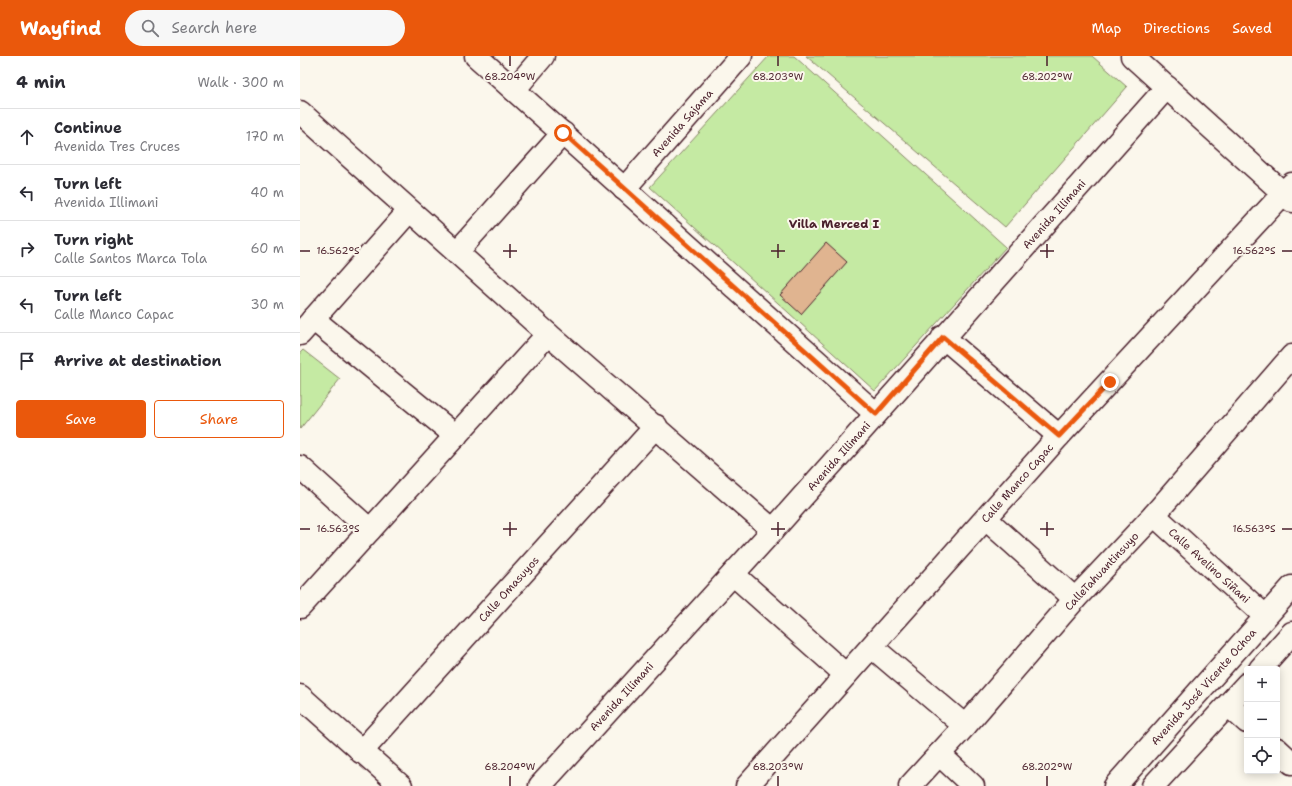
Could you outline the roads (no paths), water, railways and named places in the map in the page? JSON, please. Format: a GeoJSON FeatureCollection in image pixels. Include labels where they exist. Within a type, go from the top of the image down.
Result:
{"type":"FeatureCollection","features":[{"type":"Feature","properties":{"kind":"street"},"geometry":{"type":"LineString","coordinates":[[476,56],[876,414]]}},
{"type":"Feature","properties":{"kind":"street"},"geometry":{"type":"LineString","coordinates":[[514,90],[543,56]]}},
{"type":"Feature","properties":{"kind":"street","name":"Avenida Sajama"},"geometry":{"type":"LineString","coordinates":[[624,189],[741,56]]}},
{"type":"Feature","properties":{"kind":"street"},"geometry":{"type":"LineString","coordinates":[[1132,56],[1289,193]]}},
{"type":"Feature","properties":{"kind":"street","name":"Avenida Illimani"},"geometry":{"type":"LineString","coordinates":[[540,786],[773,530],[1166,87]]}},
{"type":"Feature","properties":{"kind":"street"},"geometry":{"type":"LineString","coordinates":[[300,113],[410,211],[458,251],[548,334],[656,426],[773,530]]}},
{"type":"Feature","properties":{"kind":"street"},"geometry":{"type":"LineString","coordinates":[[458,251],[563,133]]}},
{"type":"Feature","properties":{"kind":"street","name":"Calle Manco Capac"},"geometry":{"type":"LineString","coordinates":[[747,786],[1059,436],[1289,193]]}},
{"type":"Feature","properties":{"kind":"street"},"geometry":{"type":"LineString","coordinates":[[410,211],[306,327],[456,436]]}},
{"type":"Feature","properties":{"kind":"street"},"geometry":{"type":"LineString","coordinates":[[300,607],[548,334]]}},
{"type":"Feature","properties":{"kind":"street"},"geometry":{"type":"LineString","coordinates":[[943,337],[1059,436]]}},
{"type":"Feature","properties":{"kind":"street","name":"CalleTahuantinsuyo"},"geometry":{"type":"LineString","coordinates":[[910,786],[965,726],[1075,599],[1154,515],[1292,356]]}},
{"type":"Feature","properties":{"kind":"street","name":"Calle Omasuyos"},"geometry":{"type":"LineString","coordinates":[[361,752],[656,426]]}},
{"type":"Feature","properties":{"kind":"street"},"geometry":{"type":"LineString","coordinates":[[300,467],[370,530]]}},
{"type":"Feature","properties":{"kind":"street","name":"Calle Avelino Siñani"},"geometry":{"type":"LineString","coordinates":[[1154,515],[1265,616]]}},
{"type":"Feature","properties":{"kind":"street"},"geometry":{"type":"LineString","coordinates":[[986,519],[1075,599]]}},
{"type":"Feature","properties":{"kind":"street"},"geometry":{"type":"LineString","coordinates":[[733,574],[846,675]]}},
{"type":"Feature","properties":{"kind":"street","name":"Avenida José Vicente Ochoa"},"geometry":{"type":"LineString","coordinates":[[1115,786],[1292,587]]}},
{"type":"Feature","properties":{"kind":"street"},"geometry":{"type":"LineString","coordinates":[[1263,666],[1292,633]]}},
{"type":"Feature","properties":{"kind":"street"},"geometry":{"type":"LineString","coordinates":[[872,647],[965,726]]}},
{"type":"Feature","properties":{"kind":"street"},"geometry":{"type":"LineString","coordinates":[[1153,786],[1244,687]]}},
{"type":"Feature","properties":{"kind":"street"},"geometry":{"type":"LineString","coordinates":[[300,696],[361,752],[401,786]]}},
{"type":"Feature","properties":{"kind":"street"},"geometry":{"type":"LineString","coordinates":[[1228,705],[1244,719]]}},
{"type":"Feature","properties":{"kind":"street"},"geometry":{"type":"LineString","coordinates":[[1280,752],[1292,763]]}},
{"type":"Feature","properties":{"kind":"street"},"geometry":{"type":"LineString","coordinates":[[939,754],[973,786]]}},
{"type":"Feature","properties":{"kind":"district","name":"Villa Merced I"},"geometry":{"type":"Point","coordinates":[834,224]}}]}
